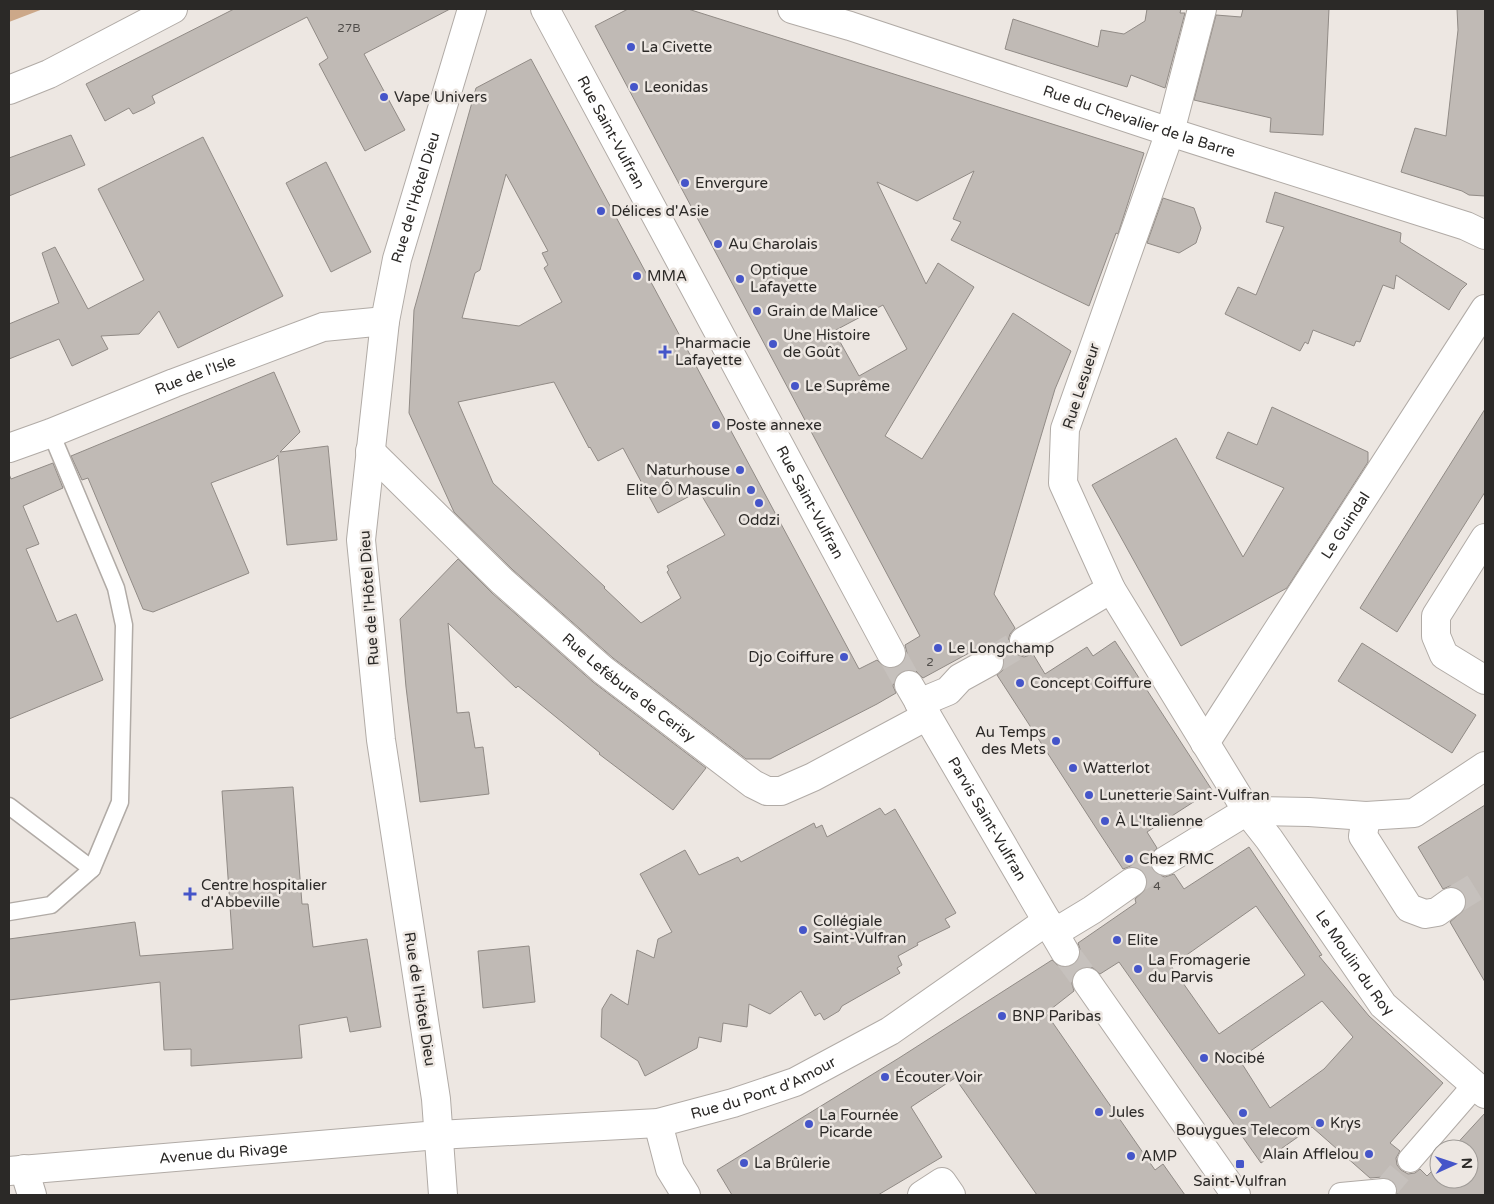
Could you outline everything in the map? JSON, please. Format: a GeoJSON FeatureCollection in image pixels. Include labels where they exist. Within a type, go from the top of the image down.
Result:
{"type":"FeatureCollection","features":[{"type":"Feature","properties":{"kind":"street"},"geometry":{"type":"LineString","coordinates":[[9,90],[49,74],[172,9]]}},
{"type":"Feature","properties":{"kind":"street","name":"Rue de l'Hôtel Dieu"},"geometry":{"type":"LineString","coordinates":[[443,1195],[436,1099],[381,740],[362,540],[385,321],[397,259],[472,9]]}},
{"type":"Feature","properties":{"kind":"street","name":"Rue Saint-Vulfran"},"geometry":{"type":"LineString","coordinates":[[545,9],[890,653]]}},
{"type":"Feature","properties":{"kind":"street","name":"Rue du Chevalier de la Barre"},"geometry":{"type":"LineString","coordinates":[[792,9],[850,26],[1170,132],[1466,226],[1485,235]]}},
{"type":"Feature","properties":{"kind":"street","name":"Rue Lesueur"},"geometry":{"type":"LineString","coordinates":[[1202,9],[1170,132],[1065,429],[1063,483],[1111,589],[1205,743]]}},
{"type":"Feature","properties":{"kind":"street","name":"Le Guindal"},"geometry":{"type":"LineString","coordinates":[[1205,743],[1485,309]]}},
{"type":"Feature","properties":{"kind":"street","name":"Rue de l'Isle"},"geometry":{"type":"LineString","coordinates":[[9,448],[51,433],[174,382],[323,327],[385,321]]}},
{"type":"Feature","properties":{"kind":"street","name":"Rue Lefébure de Cerisy"},"geometry":{"type":"LineString","coordinates":[[370,450],[502,581],[603,670],[753,784],[767,791],[781,790],[813,777],[919,701]]}},
{"type":"Feature","properties":{"kind":"street"},"geometry":{"type":"LineString","coordinates":[[1485,538],[1436,616],[1436,636],[1444,655],[1485,680]]}},
{"type":"Feature","properties":{"kind":"street"},"geometry":{"type":"LineString","coordinates":[[1024,641],[1111,589]]}},
{"type":"Feature","properties":{"kind":"street"},"geometry":{"type":"LineString","coordinates":[[919,701],[948,691],[960,678],[989,662]]}},
{"type":"Feature","properties":{"kind":"street","name":"Parvis Saint-Vulfran"},"geometry":{"type":"LineString","coordinates":[[919,701],[1055,935]]}},
{"type":"Feature","properties":{"kind":"street","name":"Le Moulin du Roy"},"geometry":{"type":"LineString","coordinates":[[1205,743],[1247,811],[1268,838],[1383,1005],[1480,1089]]}},
{"type":"Feature","properties":{"kind":"street"},"geometry":{"type":"LineString","coordinates":[[1165,861],[1247,811],[1309,812],[1366,816],[1414,813],[1485,766]]}},
{"type":"Feature","properties":{"kind":"street"},"geometry":{"type":"LineString","coordinates":[[1366,816],[1363,836],[1409,908],[1425,914],[1437,912],[1451,902]]}},
{"type":"Feature","properties":{"kind":"street","name":"Rue du Pont d'Amour"},"geometry":{"type":"LineString","coordinates":[[438,1136],[658,1123],[733,1104],[795,1082],[890,1031],[1055,935],[1132,882]]}},
{"type":"Feature","properties":{"kind":"street"},"geometry":{"type":"LineString","coordinates":[[1087,982],[1236,1195]]}},
{"type":"Feature","properties":{"kind":"street"},"geometry":{"type":"LineString","coordinates":[[1410,1160],[1480,1089]]}},
{"type":"Feature","properties":{"kind":"street"},"geometry":{"type":"LineString","coordinates":[[658,1123],[670,1169],[686,1195]]}},
{"type":"Feature","properties":{"kind":"street","name":"Avenue du Rivage"},"geometry":{"type":"LineString","coordinates":[[16,1170],[438,1136]]}},
{"type":"Feature","properties":{"kind":"street"},"geometry":{"type":"LineString","coordinates":[[16,1170],[32,1195]]}},
{"type":"Feature","properties":{"kind":"street"},"geometry":{"type":"LineString","coordinates":[[922,1195],[942,1182],[951,1195]]}},
{"type":"Feature","properties":{"kind":"street"},"geometry":{"type":"LineString","coordinates":[[1341,1195],[1384,1191]]}},
{"type":"Feature","properties":{"kind":"lane"},"geometry":{"type":"LineString","coordinates":[[9,912],[51,905],[92,869],[120,802],[124,625],[116,588],[51,433]]}},
{"type":"Feature","properties":{"kind":"lane"},"geometry":{"type":"LineString","coordinates":[[9,806],[92,869]]}},
{"type":"Feature","properties":{"kind":"shaded area"},"geometry":{"type":"Polygon","coordinates":[[[9,9],[43,9],[9,22],[9,9]]]}},
{"type":"Feature","properties":{"kind":"building"},"geometry":{"type":"Polygon","coordinates":[[[234,9],[450,9],[364,54],[405,130],[365,151],[319,64],[328,58],[307,17],[152,96],[155,103],[144,109],[133,114],[129,108],[105,121],[86,84],[234,9]]]}},
{"type":"Feature","properties":{"kind":"building"},"geometry":{"type":"Polygon","coordinates":[[[628,9],[688,9],[1144,153],[1118,234],[1116,233],[1089,306],[951,240],[961,222],[953,219],[974,171],[917,201],[877,182],[926,284],[938,263],[974,287],[885,436],[922,459],[1013,313],[1071,351],[1055,389],[994,594],[1015,628],[1010,634],[1008,641],[1010,649],[1024,657],[1033,654],[1045,674],[1087,647],[1093,656],[1115,641],[1212,790],[1147,832],[1157,848],[1152,853],[1149,861],[1152,870],[1165,877],[1174,874],[1184,889],[1249,847],[1322,955],[1319,956],[1369,1016],[1443,1083],[1390,1143],[1400,1151],[1396,1158],[1397,1165],[1408,1174],[1415,1173],[1420,1169],[1427,1176],[1429,1174],[1429,1189],[1479,1189],[1479,1139],[1461,1139],[1485,1113],[1485,1195],[1397,1195],[1398,1189],[1390,1179],[1383,1177],[1370,1178],[1312,1127],[1261,1163],[1119,962],[1100,974],[1093,968],[1086,966],[1078,969],[1073,976],[1072,984],[1074,991],[1046,1013],[1155,1170],[1163,1164],[1185,1195],[1037,1195],[955,1078],[911,1107],[942,1157],[878,1195],[732,1195],[717,1170],[899,1058],[1052,960],[1057,965],[1065,968],[1073,965],[1079,959],[1081,952],[1078,943],[1136,903],[1135,899],[1146,889],[1148,881],[1145,873],[1139,868],[1131,866],[1123,869],[1098,831],[997,675],[1003,670],[1005,662],[997,648],[990,646],[981,649],[980,647],[923,678],[916,671],[908,669],[902,671],[895,678],[893,686],[896,693],[877,704],[770,759],[746,759],[613,658],[513,570],[454,512],[409,413],[414,310],[476,88],[531,59],[859,669],[877,660],[883,666],[890,669],[898,667],[904,661],[907,653],[905,645],[920,636],[595,26],[628,9]],[[506,174],[480,270],[475,273],[462,318],[519,326],[562,302],[544,268],[548,265],[542,253],[548,251],[506,174]],[[883,305],[834,331],[859,376],[907,349],[883,305]],[[554,382],[458,402],[493,483],[641,623],[681,598],[667,572],[669,570],[667,566],[725,535],[699,491],[658,513],[623,448],[598,461],[589,448],[554,382]],[[1256,906],[1171,966],[1219,1034],[1305,975],[1256,906]],[[1322,1001],[1239,1059],[1270,1108],[1324,1069],[1353,1037],[1322,1001]]]}},
{"type":"Feature","properties":{"kind":"building"},"geometry":{"type":"Polygon","coordinates":[[[1147,9],[1181,9],[1180,13],[1185,13],[1165,88],[1131,75],[1127,87],[1005,49],[1013,19],[1098,47],[1101,30],[1124,34],[1145,21],[1147,9]]]}},
{"type":"Feature","properties":{"kind":"building"},"geometry":{"type":"Polygon","coordinates":[[[1243,9],[1329,9],[1323,135],[1270,132],[1271,118],[1194,100],[1216,15],[1241,17],[1243,9]]]}},
{"type":"Feature","properties":{"kind":"building"},"geometry":{"type":"Polygon","coordinates":[[[1457,9],[1485,9],[1485,196],[1469,195],[1462,191],[1401,172],[1415,128],[1446,136],[1458,30],[1457,9]]]}},
{"type":"Feature","properties":{"kind":"building"},"geometry":{"type":"Polygon","coordinates":[[[71,135],[85,165],[9,196],[9,158],[71,135]]]}},
{"type":"Feature","properties":{"kind":"building"},"geometry":{"type":"Polygon","coordinates":[[[203,137],[283,296],[178,348],[159,311],[139,334],[101,336],[108,349],[72,366],[59,339],[9,359],[9,324],[59,303],[42,253],[55,247],[88,309],[144,280],[98,189],[203,137]]]}},
{"type":"Feature","properties":{"kind":"building"},"geometry":{"type":"Polygon","coordinates":[[[326,162],[371,252],[331,272],[286,183],[326,162]]]}},
{"type":"Feature","properties":{"kind":"building"},"geometry":{"type":"Polygon","coordinates":[[[1275,192],[1401,233],[1400,242],[1467,284],[1461,290],[1449,310],[1396,275],[1394,289],[1383,285],[1360,342],[1356,341],[1354,346],[1313,330],[1308,344],[1305,342],[1300,351],[1225,314],[1238,287],[1256,295],[1284,227],[1266,222],[1275,192]]]}},
{"type":"Feature","properties":{"kind":"building"},"geometry":{"type":"Polygon","coordinates":[[[1163,198],[1194,208],[1201,228],[1196,243],[1179,253],[1147,243],[1163,198]]]}},
{"type":"Feature","properties":{"kind":"building"},"geometry":{"type":"Polygon","coordinates":[[[274,372],[300,432],[280,452],[328,446],[337,540],[287,545],[278,455],[274,459],[211,483],[249,573],[153,612],[143,609],[88,478],[82,480],[71,456],[274,372]]]}},
{"type":"Feature","properties":{"kind":"building"},"geometry":{"type":"Polygon","coordinates":[[[1272,407],[1368,452],[1368,462],[1287,588],[1181,646],[1092,485],[1176,438],[1243,557],[1284,488],[1216,458],[1228,432],[1257,445],[1272,407]]]}},
{"type":"Feature","properties":{"kind":"building"},"geometry":{"type":"Polygon","coordinates":[[[1485,409],[1485,492],[1397,632],[1360,608],[1485,409]]]}},
{"type":"Feature","properties":{"kind":"building"},"geometry":{"type":"Polygon","coordinates":[[[53,463],[63,488],[23,506],[39,544],[26,549],[57,622],[76,614],[103,680],[9,719],[9,474],[11,479],[53,463]]]}},
{"type":"Feature","properties":{"kind":"building"},"geometry":{"type":"Polygon","coordinates":[[[458,559],[492,593],[593,682],[706,768],[673,810],[599,754],[518,686],[516,688],[448,623],[457,713],[469,712],[475,748],[483,747],[489,794],[420,802],[400,619],[458,559]]]}},
{"type":"Feature","properties":{"kind":"building"},"geometry":{"type":"Polygon","coordinates":[[[1362,643],[1476,715],[1452,753],[1338,681],[1362,643]]]}},
{"type":"Feature","properties":{"kind":"building"},"geometry":{"type":"Polygon","coordinates":[[[293,787],[302,904],[308,904],[313,947],[367,939],[381,1027],[350,1032],[347,1017],[299,1025],[302,1058],[191,1066],[191,1049],[164,1050],[160,982],[9,1000],[9,939],[135,922],[140,956],[233,949],[222,791],[293,787]]]}},
{"type":"Feature","properties":{"kind":"building"},"geometry":{"type":"Polygon","coordinates":[[[1485,805],[1485,982],[1450,922],[1465,909],[1467,901],[1464,893],[1450,886],[1443,889],[1418,847],[1485,805]]]}},
{"type":"Feature","properties":{"kind":"building","name":"Collégiale Saint-Vulfran"},"geometry":{"type":"Polygon","coordinates":[[[880,808],[885,815],[895,809],[956,913],[945,919],[950,927],[917,943],[918,945],[898,956],[902,965],[897,968],[900,973],[842,1006],[839,1011],[824,1020],[820,1013],[815,1016],[801,991],[770,1014],[749,1004],[747,1027],[723,1023],[721,1042],[699,1037],[697,1048],[645,1076],[638,1061],[601,1037],[602,1009],[611,994],[628,1005],[637,950],[654,958],[658,939],[672,932],[640,874],[685,850],[699,875],[738,857],[741,862],[814,823],[816,828],[822,825],[827,837],[880,808]]]}},
{"type":"Feature","properties":{"kind":"building"},"geometry":{"type":"Polygon","coordinates":[[[529,946],[535,1002],[483,1008],[478,951],[529,946]]]}},
{"type":"Feature","properties":{"kind":"tunnel"},"geometry":{"type":"LineString","coordinates":[[989,662],[1024,641]]}},
{"type":"Feature","properties":{"kind":"tunnel"},"geometry":{"type":"LineString","coordinates":[[891,653],[909,685]]}},
{"type":"Feature","properties":{"kind":"tunnel"},"geometry":{"type":"LineString","coordinates":[[1132,882],[1165,861]]}},
{"type":"Feature","properties":{"kind":"tunnel"},"geometry":{"type":"LineString","coordinates":[[1451,902],[1485,881]]}},
{"type":"Feature","properties":{"kind":"tunnel"},"geometry":{"type":"LineString","coordinates":[[1065,952],[1087,982]]}},
{"type":"Feature","properties":{"kind":"tunnel"},"geometry":{"type":"LineString","coordinates":[[1384,1191],[1410,1160]]}},
{"type":"Feature","properties":{"kind":"place","name":"La Civette"},"geometry":{"type":"Point","coordinates":[631,47]}},
{"type":"Feature","properties":{"kind":"place","name":"Leonidas"},"geometry":{"type":"Point","coordinates":[634,87]}},
{"type":"Feature","properties":{"kind":"place","name":"Vape Univers"},"geometry":{"type":"Point","coordinates":[384,97]}},
{"type":"Feature","properties":{"kind":"place","name":"Envergure"},"geometry":{"type":"Point","coordinates":[685,183]}},
{"type":"Feature","properties":{"kind":"place","name":"Délices d'Asie"},"geometry":{"type":"Point","coordinates":[601,211]}},
{"type":"Feature","properties":{"kind":"place","name":"Au Charolais"},"geometry":{"type":"Point","coordinates":[718,244]}},
{"type":"Feature","properties":{"kind":"place","name":"MMA"},"geometry":{"type":"Point","coordinates":[637,276]}},
{"type":"Feature","properties":{"kind":"place","name":"Optique Lafayette"},"geometry":{"type":"Point","coordinates":[740,279]}},
{"type":"Feature","properties":{"kind":"place","name":"Grain de Malice"},"geometry":{"type":"Point","coordinates":[757,311]}},
{"type":"Feature","properties":{"kind":"place","name":"Une Histoire de Goût"},"geometry":{"type":"Point","coordinates":[773,344]}},
{"type":"Feature","properties":{"kind":"place","name":"Pharmacie Lafayette"},"geometry":{"type":"Point","coordinates":[665,352]}},
{"type":"Feature","properties":{"kind":"place","name":"Le Suprême"},"geometry":{"type":"Point","coordinates":[795,386]}},
{"type":"Feature","properties":{"kind":"place","name":"Poste annexe"},"geometry":{"type":"Point","coordinates":[716,425]}},
{"type":"Feature","properties":{"kind":"place","name":"Naturhouse"},"geometry":{"type":"Point","coordinates":[740,470]}},
{"type":"Feature","properties":{"kind":"place","name":"Elite Ô Masculin"},"geometry":{"type":"Point","coordinates":[751,490]}},
{"type":"Feature","properties":{"kind":"place","name":"Oddzi"},"geometry":{"type":"Point","coordinates":[759,503]}},
{"type":"Feature","properties":{"kind":"place","name":"Le Longchamp"},"geometry":{"type":"Point","coordinates":[938,648]}},
{"type":"Feature","properties":{"kind":"place","name":"Djo Coiffure"},"geometry":{"type":"Point","coordinates":[844,657]}},
{"type":"Feature","properties":{"kind":"place","name":"Concept Coiffure"},"geometry":{"type":"Point","coordinates":[1020,683]}},
{"type":"Feature","properties":{"kind":"place","name":"Au Temps des Mets"},"geometry":{"type":"Point","coordinates":[1056,741]}},
{"type":"Feature","properties":{"kind":"place","name":"Watterlot"},"geometry":{"type":"Point","coordinates":[1073,768]}},
{"type":"Feature","properties":{"kind":"place","name":"Lunetterie Saint-Vulfran"},"geometry":{"type":"Point","coordinates":[1089,795]}},
{"type":"Feature","properties":{"kind":"place","name":"À L'Italienne"},"geometry":{"type":"Point","coordinates":[1105,821]}},
{"type":"Feature","properties":{"kind":"place","name":"Chez RMC"},"geometry":{"type":"Point","coordinates":[1129,859]}},
{"type":"Feature","properties":{"kind":"place","name":"Centre hospitalier d'Abbeville"},"geometry":{"type":"Point","coordinates":[190,894]}},
{"type":"Feature","properties":{"kind":"place","name":"Collégiale Saint-Vulfran"},"geometry":{"type":"Point","coordinates":[803,930]}},
{"type":"Feature","properties":{"kind":"place","name":"Elite"},"geometry":{"type":"Point","coordinates":[1117,940]}},
{"type":"Feature","properties":{"kind":"place","name":"La Fromagerie du Parvis"},"geometry":{"type":"Point","coordinates":[1138,969]}},
{"type":"Feature","properties":{"kind":"place","name":"BNP Paribas"},"geometry":{"type":"Point","coordinates":[1002,1016]}},
{"type":"Feature","properties":{"kind":"place","name":"Nocibé"},"geometry":{"type":"Point","coordinates":[1204,1058]}},
{"type":"Feature","properties":{"kind":"place","name":"Écouter Voir"},"geometry":{"type":"Point","coordinates":[885,1077]}},
{"type":"Feature","properties":{"kind":"place","name":"Jules"},"geometry":{"type":"Point","coordinates":[1099,1112]}},
{"type":"Feature","properties":{"kind":"place","name":"Bouygues Telecom"},"geometry":{"type":"Point","coordinates":[1243,1113]}},
{"type":"Feature","properties":{"kind":"place","name":"Krys"},"geometry":{"type":"Point","coordinates":[1320,1123]}},
{"type":"Feature","properties":{"kind":"place","name":"La Fournée Picarde"},"geometry":{"type":"Point","coordinates":[809,1124]}},
{"type":"Feature","properties":{"kind":"place","name":"Alain Afflelou"},"geometry":{"type":"Point","coordinates":[1369,1154]}},
{"type":"Feature","properties":{"kind":"place","name":"AMP"},"geometry":{"type":"Point","coordinates":[1131,1156]}},
{"type":"Feature","properties":{"kind":"place","name":"La Brûlerie"},"geometry":{"type":"Point","coordinates":[744,1163]}},
{"type":"Feature","properties":{"kind":"place","name":"Saint-Vulfran"},"geometry":{"type":"Point","coordinates":[1240,1164]}}]}
